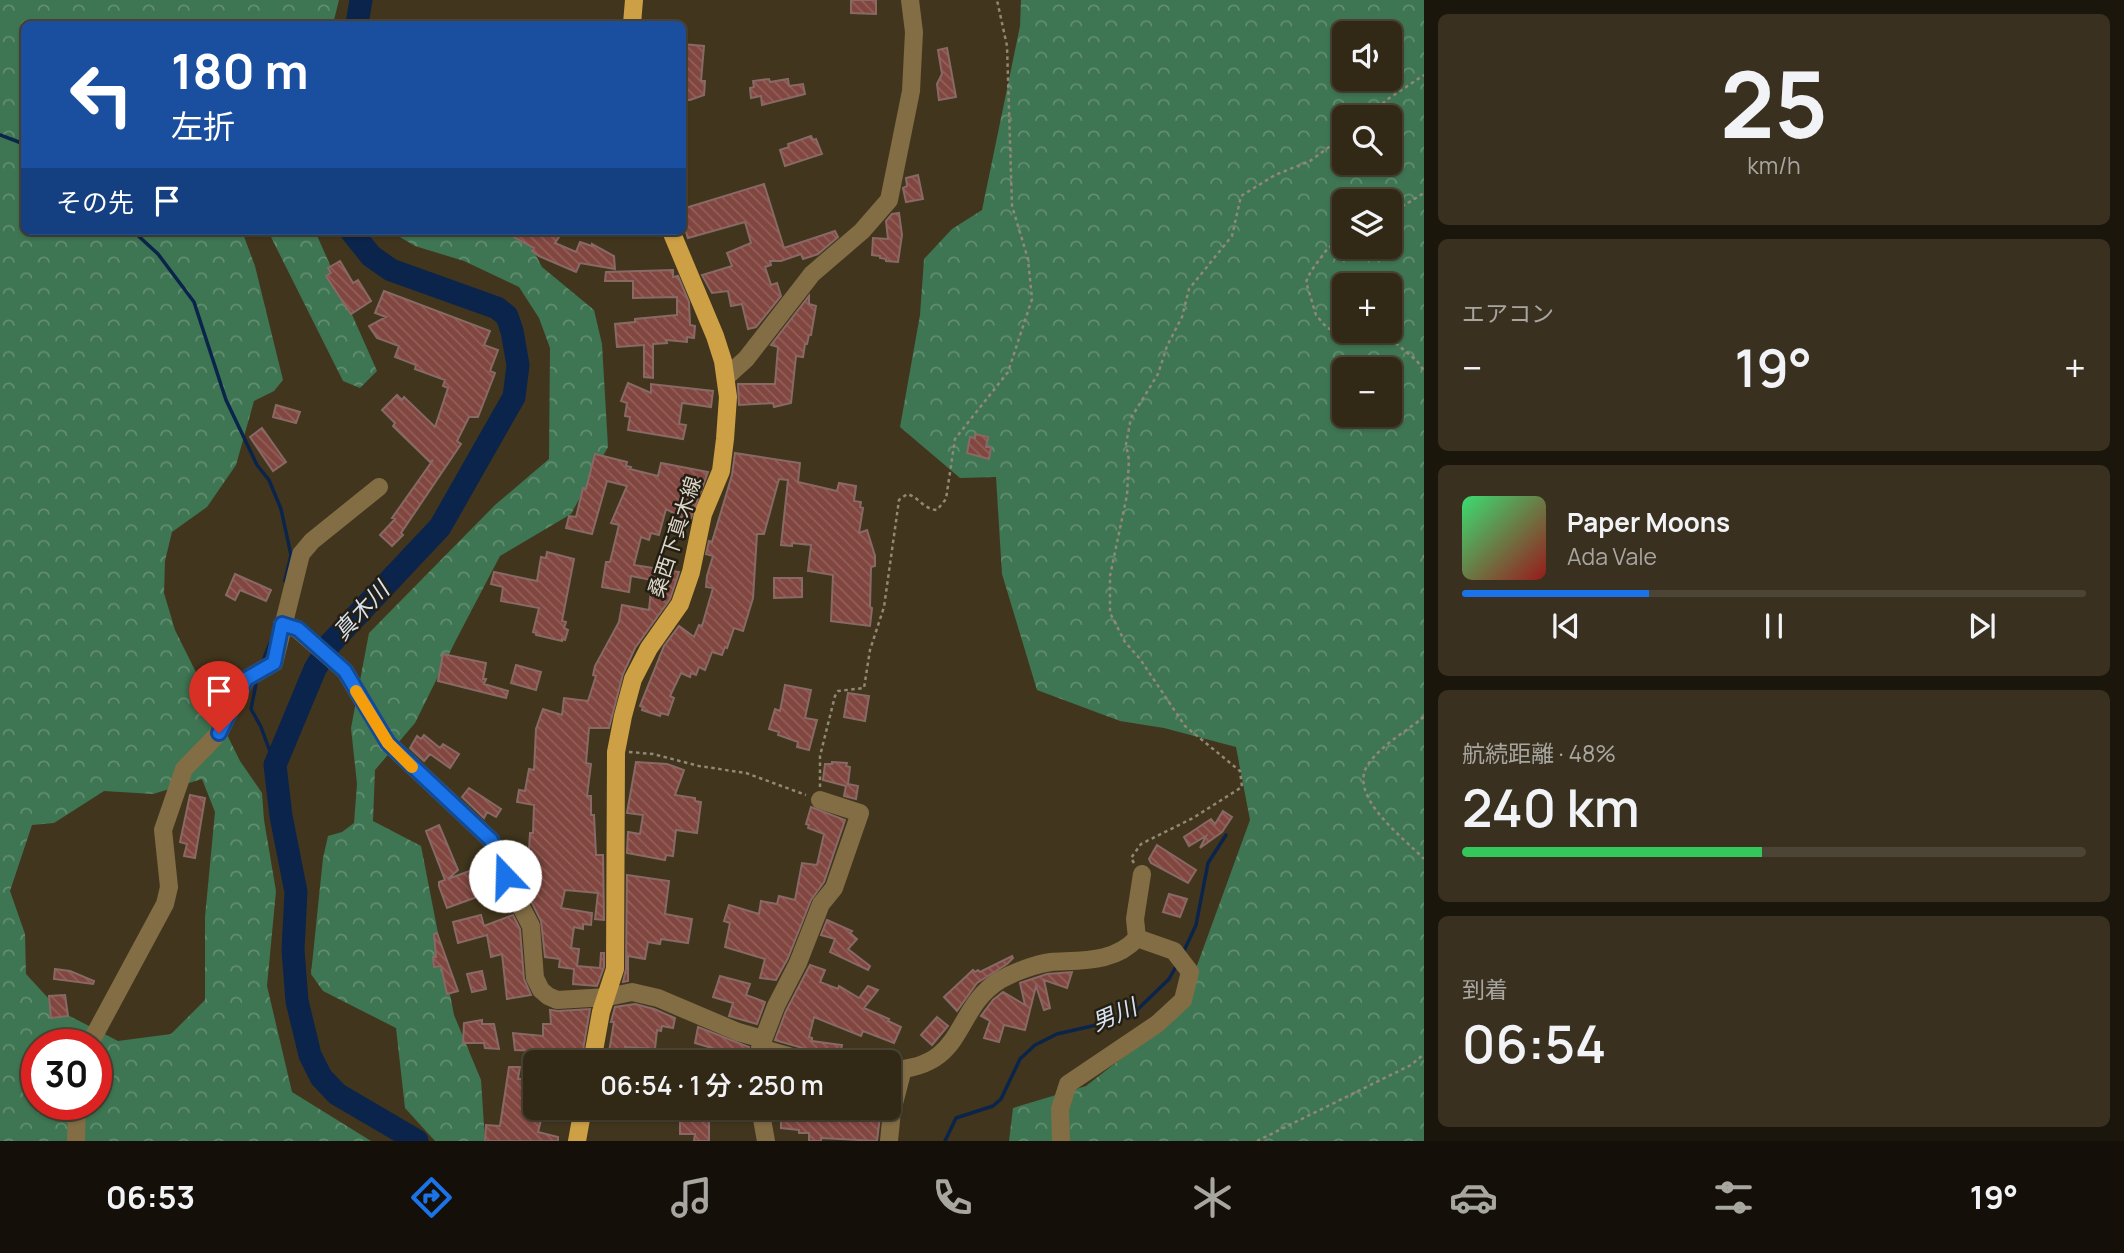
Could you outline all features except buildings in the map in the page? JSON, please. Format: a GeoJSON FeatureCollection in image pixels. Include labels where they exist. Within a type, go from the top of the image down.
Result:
{"type":"FeatureCollection","features":[{"type":"Feature","properties":{"kind":"main road"},"geometry":{"type":"LineString","coordinates":[[632,21],[634,0]]}},
{"type":"Feature","properties":{"kind":"main road","name":"桑西下真木線"},"geometry":{"type":"LineString","coordinates":[[594,1050],[601,1012],[608,998],[615,968],[616,752],[633,679],[649,648],[680,604],[691,572],[703,514],[721,471],[728,397],[726,377],[715,336],[673,235]]}},
{"type":"Feature","properties":{"kind":"main road"},"geometry":{"type":"LineString","coordinates":[[577,1141],[581,1120]]}},
{"type":"Feature","properties":{"kind":"street"},"geometry":{"type":"LineString","coordinates":[[726,377],[746,359],[813,274],[862,231],[889,200],[911,91],[914,32],[910,0]]}},
{"type":"Feature","properties":{"kind":"street"},"geometry":{"type":"LineString","coordinates":[[98,1029],[165,904],[169,887],[163,830],[184,769],[219,733],[246,679],[274,663],[290,627],[301,554],[312,541],[379,486]]}},
{"type":"Feature","properties":{"kind":"street"},"geometry":{"type":"LineString","coordinates":[[290,627],[345,671],[388,743],[491,840],[505,876],[531,926],[536,978],[541,990],[557,1000],[608,998],[632,992],[658,998],[738,1032],[760,1050],[821,904],[834,888],[860,813],[820,800]]}},
{"type":"Feature","properties":{"kind":"street"},"geometry":{"type":"LineString","coordinates":[[901,1068],[916,1067],[950,1047],[981,995],[1000,980],[1049,962],[1080,962],[1107,957],[1133,943],[1137,938],[1135,919],[1142,874]]}},
{"type":"Feature","properties":{"kind":"street"},"geometry":{"type":"LineString","coordinates":[[1061,1141],[1060,1109],[1068,1084],[1157,1024],[1183,1000],[1190,972],[1174,951],[1137,938]]}},
{"type":"Feature","properties":{"kind":"street"},"geometry":{"type":"LineString","coordinates":[[76,1141],[77,1120]]}},
{"type":"Feature","properties":{"kind":"street"},"geometry":{"type":"LineString","coordinates":[[762,1120],[766,1141]]}},
{"type":"Feature","properties":{"kind":"street"},"geometry":{"type":"LineString","coordinates":[[889,1141],[891,1120]]}},
{"type":"Feature","properties":{"kind":"path"},"geometry":{"type":"LineString","coordinates":[[616,752],[653,754],[746,774],[820,800],[820,755],[835,696],[838,691],[864,688],[870,650],[884,607],[899,500],[907,494],[913,495],[929,509],[937,510],[946,499],[955,439],[1008,372],[1032,299],[1028,259],[1012,206],[1007,46],[997,0]]}},
{"type":"Feature","properties":{"kind":"path"},"geometry":{"type":"LineString","coordinates":[[1381,105],[1424,75]]}},
{"type":"Feature","properties":{"kind":"path"},"geometry":{"type":"LineString","coordinates":[[1142,874],[1131,858],[1141,844],[1193,818],[1242,787],[1240,771],[1185,726],[1140,659],[1125,642],[1110,613],[1110,576],[1127,495],[1127,429],[1158,374],[1167,346],[1182,317],[1189,289],[1232,236],[1241,196],[1275,175],[1310,161],[1332,145]]}},
{"type":"Feature","properties":{"kind":"path"},"geometry":{"type":"LineString","coordinates":[[1402,207],[1424,193]]}},
{"type":"Feature","properties":{"kind":"path"},"geometry":{"type":"LineString","coordinates":[[1332,245],[1311,271],[1306,282],[1315,315],[1327,328],[1384,337],[1417,361],[1424,371]]}},
{"type":"Feature","properties":{"kind":"path"},"geometry":{"type":"LineString","coordinates":[[1424,717],[1375,756],[1364,771],[1364,790],[1371,806],[1424,859]]}},
{"type":"Feature","properties":{"kind":"path"},"geometry":{"type":"LineString","coordinates":[[1257,1141],[1411,1065],[1424,1054]]}},
{"type":"Feature","properties":{"kind":"green space"},"geometry":{"type":"Polygon","coordinates":[[[0,0],[339,0],[334,21],[21,21],[21,235],[243,235],[255,266],[283,380],[274,391],[254,401],[236,465],[207,507],[172,532],[165,561],[164,593],[175,630],[240,761],[262,793],[276,891],[267,986],[292,1092],[371,1141],[0,1141],[0,0]],[[202,779],[153,794],[104,791],[54,823],[32,825],[10,891],[25,934],[26,974],[60,1011],[95,1029],[21,1029],[21,1120],[112,1120],[112,1038],[118,1041],[171,1034],[205,1000],[205,917],[215,812],[202,779]]]}},
{"type":"Feature","properties":{"kind":"green space"},"geometry":{"type":"Polygon","coordinates":[[[1021,0],[1424,0],[1424,1141],[1009,1141],[1013,1108],[1086,1086],[1176,1016],[1250,820],[1236,747],[1164,728],[1120,721],[1037,690],[1002,574],[996,477],[960,478],[900,427],[920,315],[924,259],[952,229],[982,210],[1020,26],[1021,0]]]}},
{"type":"Feature","properties":{"kind":"green space"},"geometry":{"type":"Polygon","coordinates":[[[270,235],[317,235],[377,371],[360,388],[343,381],[270,235]]]}},
{"type":"Feature","properties":{"kind":"green space"},"geometry":{"type":"Polygon","coordinates":[[[397,235],[525,235],[542,267],[594,310],[602,344],[608,447],[571,514],[500,556],[415,723],[375,770],[373,821],[421,846],[454,1015],[481,1080],[485,1141],[435,1141],[405,1108],[396,1028],[323,991],[311,974],[323,858],[328,836],[342,832],[354,823],[357,784],[351,728],[369,633],[495,505],[549,459],[550,348],[539,318],[519,287],[464,261],[415,246],[397,235]]]}},
{"type":"Feature","properties":{"kind":"waterway","name":"真木川"},"geometry":{"type":"LineString","coordinates":[[358,21],[361,0]]}},
{"type":"Feature","properties":{"kind":"waterway"},"geometry":{"type":"LineString","coordinates":[[0,135],[21,143]]}},
{"type":"Feature","properties":{"kind":"waterway"},"geometry":{"type":"LineString","coordinates":[[137,235],[158,254],[194,302],[226,400],[257,465],[269,480],[281,509],[291,555],[285,581]]}},
{"type":"Feature","properties":{"kind":"waterway","name":"真木川"},"geometry":{"type":"LineString","coordinates":[[354,235],[371,256],[391,270],[497,308],[507,316],[518,365],[514,397],[440,527],[330,644],[315,669],[275,765],[281,816],[296,892],[293,950],[297,1001],[310,1055],[321,1077],[337,1094],[417,1141]]}},
{"type":"Feature","properties":{"kind":"waterway"},"geometry":{"type":"LineString","coordinates":[[263,661],[270,643]]}},
{"type":"Feature","properties":{"kind":"waterway"},"geometry":{"type":"LineString","coordinates":[[257,679],[251,709],[261,727],[275,765]]}},
{"type":"Feature","properties":{"kind":"waterway","name":"男川"},"geometry":{"type":"LineString","coordinates":[[1183,953],[1196,925],[1208,863],[1226,835]]}},
{"type":"Feature","properties":{"kind":"waterway","name":"男川"},"geometry":{"type":"LineString","coordinates":[[945,1141],[956,1118],[993,1106],[1001,1099],[1020,1059],[1035,1045],[1057,1034],[1114,1021],[1136,1011],[1169,979],[1178,963]]}},
{"type":"Feature","properties":{"kind":"slow traffic"},"geometry":{"type":"LineString","coordinates":[[356,691],[388,743],[412,767]]}},
{"type":"Feature","properties":{"kind":"route"},"geometry":{"type":"LineString","coordinates":[[219,733],[246,679],[274,663],[282,624],[298,629],[345,671],[388,743],[491,840],[505,876]]}}]}
